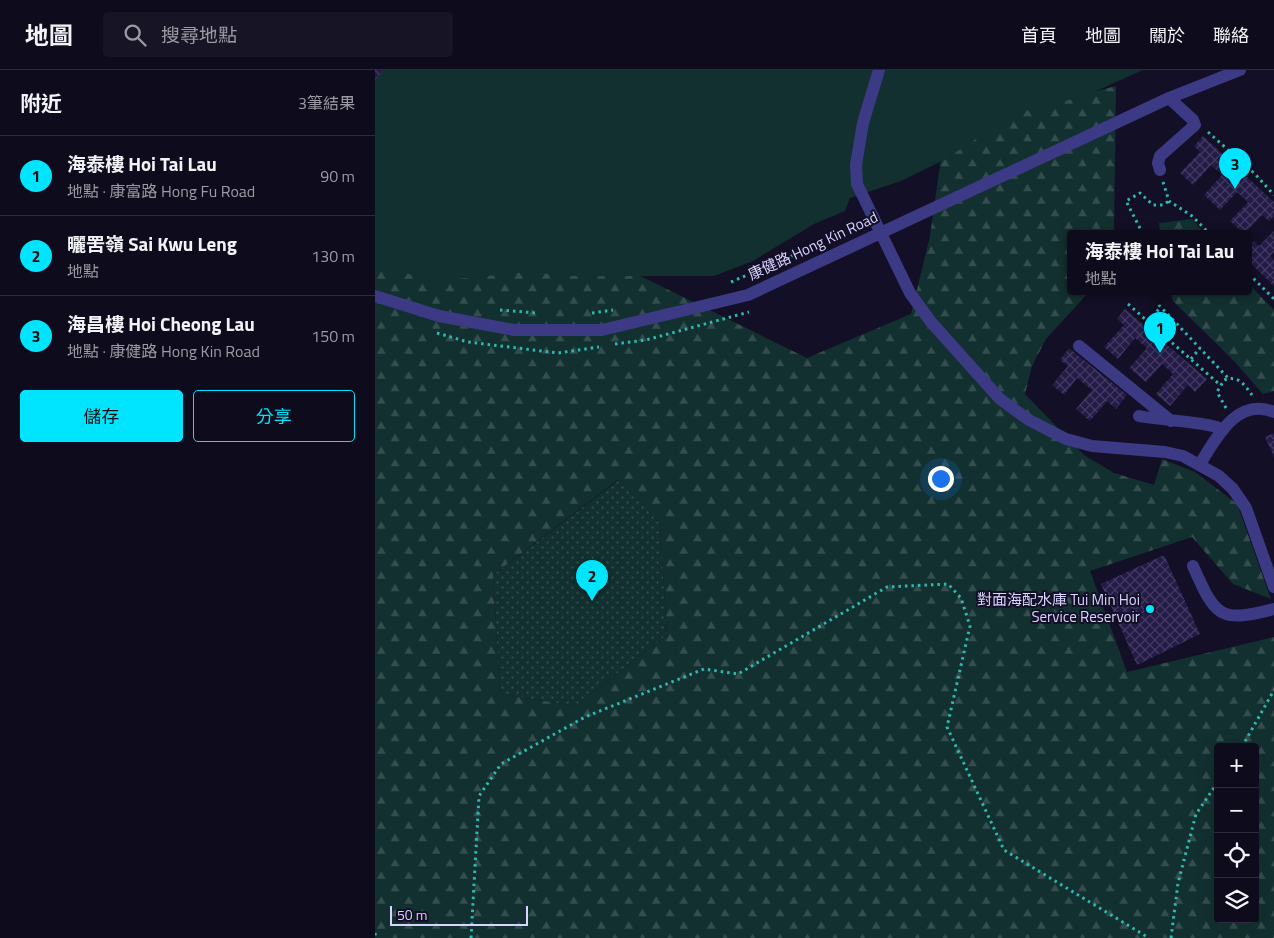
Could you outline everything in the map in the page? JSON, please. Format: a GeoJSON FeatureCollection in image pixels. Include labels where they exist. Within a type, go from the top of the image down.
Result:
{"type":"FeatureCollection","features":[{"type":"Feature","properties":{"kind":"street"},"geometry":{"type":"LineString","coordinates":[[879,70],[863,123],[855,175],[857,184],[910,293],[931,322],[1001,399],[1029,420],[1066,439],[1122,451],[1165,452],[1200,464],[1219,476],[1241,498],[1274,587]]}},
{"type":"Feature","properties":{"kind":"street","name":"康健路 Hong Kin Road"},"geometry":{"type":"LineString","coordinates":[[375,296],[439,316],[514,330],[602,330],[749,295],[1169,98],[1240,70]]}},
{"type":"Feature","properties":{"kind":"street"},"geometry":{"type":"LineString","coordinates":[[1160,170],[1158,163],[1160,156],[1193,128],[1194,122],[1169,98]]}},
{"type":"Feature","properties":{"kind":"street"},"geometry":{"type":"LineString","coordinates":[[1079,346],[1171,421]]}},
{"type":"Feature","properties":{"kind":"street"},"geometry":{"type":"LineString","coordinates":[[1200,464],[1223,430],[1243,410],[1258,408],[1274,412]]}},
{"type":"Feature","properties":{"kind":"street"},"geometry":{"type":"LineString","coordinates":[[1139,416],[1210,424],[1223,430]]}},
{"type":"Feature","properties":{"kind":"street"},"geometry":{"type":"LineString","coordinates":[[1193,566],[1209,602],[1221,613],[1243,616],[1274,609]]}},
{"type":"Feature","properties":{"kind":"path"},"geometry":{"type":"LineString","coordinates":[[1194,122],[1255,174],[1274,195]]}},
{"type":"Feature","properties":{"kind":"path"},"geometry":{"type":"LineString","coordinates":[[1141,230],[1126,201],[1140,193],[1153,205],[1163,205],[1169,201],[1193,216],[1206,230]]}},
{"type":"Feature","properties":{"kind":"path"},"geometry":{"type":"LineString","coordinates":[[728,283],[804,250]]}},
{"type":"Feature","properties":{"kind":"path"},"geometry":{"type":"LineString","coordinates":[[1252,277],[1274,299]]}},
{"type":"Feature","properties":{"kind":"path"},"geometry":{"type":"LineString","coordinates":[[1159,295],[1158,304],[1229,379]]}},
{"type":"Feature","properties":{"kind":"path"},"geometry":{"type":"LineString","coordinates":[[1128,304],[1219,384]]}},
{"type":"Feature","properties":{"kind":"path"},"geometry":{"type":"LineString","coordinates":[[1147,322],[1161,307]]}},
{"type":"Feature","properties":{"kind":"path"},"geometry":{"type":"LineString","coordinates":[[585,314],[623,308]]}},
{"type":"Feature","properties":{"kind":"path"},"geometry":{"type":"LineString","coordinates":[[492,309],[538,313]]}},
{"type":"Feature","properties":{"kind":"path"},"geometry":{"type":"LineString","coordinates":[[1191,359],[1199,348]]}},
{"type":"Feature","properties":{"kind":"path"},"geometry":{"type":"LineString","coordinates":[[1229,413],[1217,395],[1217,389],[1219,384],[1229,379],[1239,380],[1257,402]]}},
{"type":"Feature","properties":{"kind":"path"},"geometry":{"type":"LineString","coordinates":[[471,938],[479,796],[501,764],[585,717],[704,669],[738,674],[887,587],[948,584],[961,598],[971,626],[947,727],[1004,850],[1149,938]]}},
{"type":"Feature","properties":{"kind":"path"},"geometry":{"type":"LineString","coordinates":[[1244,743],[1274,690]]}},
{"type":"Feature","properties":{"kind":"path"},"geometry":{"type":"LineString","coordinates":[[1171,938],[1178,883],[1196,814],[1214,788]]}},
{"type":"Feature","properties":{"kind":"path"},"geometry":{"type":"LineString","coordinates":[[375,933],[376,938]]}},
{"type":"Feature","properties":{"kind":"green space"},"geometry":{"type":"Polygon","coordinates":[[[375,70],[1143,70],[1085,96],[1014,114],[944,160],[901,181],[850,198],[845,211],[814,224],[753,261],[714,276],[573,276],[527,272],[435,281],[375,265],[375,70]]]}},
{"type":"Feature","properties":{"kind":"green space"},"geometry":{"type":"Polygon","coordinates":[[[1116,86],[1114,230],[1067,230],[1067,295],[1086,295],[1046,339],[1032,366],[1025,394],[1084,455],[1114,473],[1154,485],[1162,459],[1195,472],[1237,504],[1271,599],[1233,584],[1192,537],[1090,571],[1127,672],[1274,637],[1274,938],[375,938],[375,118],[628,270],[807,358],[911,314],[930,236],[945,130],[1116,86]],[[619,479],[493,575],[500,694],[575,706],[667,635],[660,524],[619,479]]]}},
{"type":"Feature","properties":{"kind":"green space"},"geometry":{"type":"Polygon","coordinates":[[[1192,219],[1202,230],[1160,230],[1159,223],[1192,219]]]}},
{"type":"Feature","properties":{"kind":"green space"},"geometry":{"type":"Polygon","coordinates":[[[1252,287],[1274,310],[1274,391],[1263,394],[1234,361],[1173,301],[1171,295],[1252,295],[1252,287]]]}},
{"type":"Feature","properties":{"kind":"green space"},"geometry":{"type":"Polygon","coordinates":[[[620,479],[660,524],[667,635],[575,706],[500,694],[493,575],[620,479]]]}},
{"type":"Feature","properties":{"kind":"building"},"geometry":{"type":"Polygon","coordinates":[[[375,70],[384,70],[375,80],[375,70]]]}},
{"type":"Feature","properties":{"kind":"building"},"geometry":{"type":"Polygon","coordinates":[[[1203,136],[1274,202],[1274,216],[1269,221],[1262,215],[1248,230],[1240,230],[1230,221],[1248,202],[1237,192],[1220,210],[1204,195],[1222,175],[1211,165],[1193,185],[1180,173],[1200,152],[1194,146],[1203,136]]]}},
{"type":"Feature","properties":{"kind":"building"},"geometry":{"type":"Polygon","coordinates":[[[1274,231],[1274,252],[1270,256],[1274,260],[1274,286],[1252,265],[1252,243],[1254,241],[1259,246],[1274,231]]]}},
{"type":"Feature","properties":{"kind":"building"},"geometry":{"type":"Polygon","coordinates":[[[1125,309],[1207,379],[1195,392],[1188,385],[1170,406],[1156,394],[1173,374],[1162,364],[1146,382],[1129,368],[1147,348],[1135,338],[1118,359],[1104,347],[1124,325],[1117,319],[1125,309]]]}},
{"type":"Feature","properties":{"kind":"building"},"geometry":{"type":"Polygon","coordinates":[[[1069,348],[1127,395],[1116,409],[1107,401],[1090,421],[1076,409],[1092,390],[1077,378],[1064,395],[1052,385],[1068,366],[1060,360],[1069,348]]]}},
{"type":"Feature","properties":{"kind":"building"},"geometry":{"type":"Polygon","coordinates":[[[1274,433],[1274,457],[1265,437],[1274,433]]]}},
{"type":"Feature","properties":{"kind":"building","name":"對面海配水庫 Tui Min Hoi Service Reservoir"},"geometry":{"type":"Polygon","coordinates":[[[1164,555],[1200,634],[1137,665],[1101,584],[1164,555]]]}},
{"type":"Feature","properties":{"kind":"place","name":"海昌樓 Hoi Cheong Lau"},"geometry":{"type":"Point","coordinates":[1235,189]}},
{"type":"Feature","properties":{"kind":"place","name":"海泰樓 Hoi Tai Lau"},"geometry":{"type":"Point","coordinates":[1160,353]}},
{"type":"Feature","properties":{"kind":"place","name":"曬罟嶺 Sai Kwu Leng"},"geometry":{"type":"Point","coordinates":[592,601]}},
{"type":"Feature","properties":{"kind":"place","name":"對面海配水庫 Tui Min Hoi Service Reservoir"},"geometry":{"type":"Point","coordinates":[1150,609]}}]}
